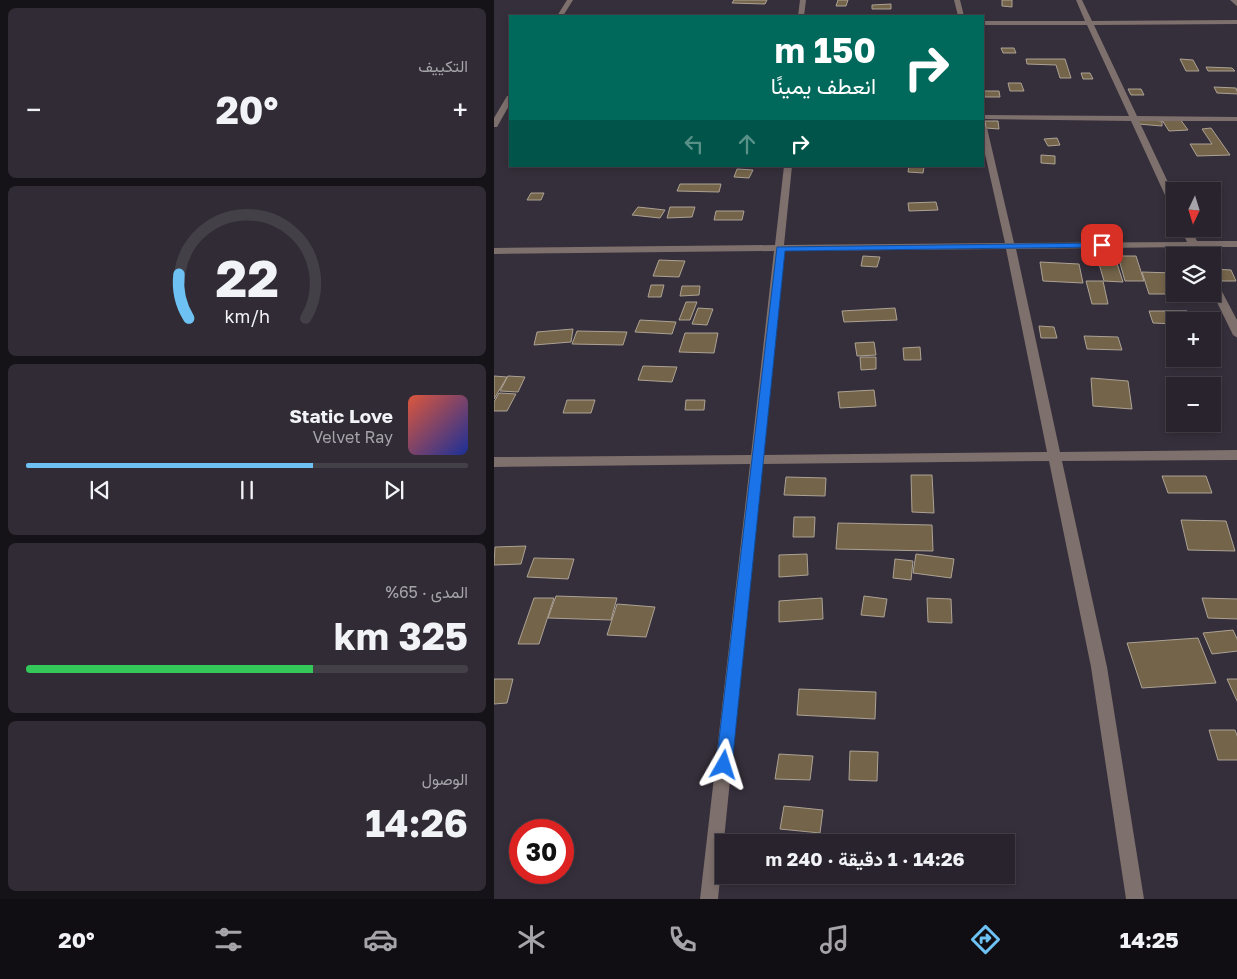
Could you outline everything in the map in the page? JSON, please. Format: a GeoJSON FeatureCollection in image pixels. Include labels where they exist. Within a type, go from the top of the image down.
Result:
{"type":"FeatureCollection","features":[{"type":"Feature","properties":{"kind":"street"},"geometry":{"type":"LineString","coordinates":[[561,15],[570,0]]}},
{"type":"Feature","properties":{"kind":"street"},"geometry":{"type":"LineString","coordinates":[[801,15],[803,0]]}},
{"type":"Feature","properties":{"kind":"street"},"geometry":{"type":"LineString","coordinates":[[957,0],[961,15]]}},
{"type":"Feature","properties":{"kind":"street"},"geometry":{"type":"LineString","coordinates":[[1079,0],[1166,187]]}},
{"type":"Feature","properties":{"kind":"street"},"geometry":{"type":"LineString","coordinates":[[1233,0],[1237,5]]}},
{"type":"Feature","properties":{"kind":"street"},"geometry":{"type":"LineString","coordinates":[[984,23],[1237,22]]}},
{"type":"Feature","properties":{"kind":"street"},"geometry":{"type":"LineString","coordinates":[[495,120],[509,99]]}},
{"type":"Feature","properties":{"kind":"street"},"geometry":{"type":"LineString","coordinates":[[984,117],[1237,119]]}},
{"type":"Feature","properties":{"kind":"street"},"geometry":{"type":"LineString","coordinates":[[495,120],[509,118]]}},
{"type":"Feature","properties":{"kind":"street"},"geometry":{"type":"LineString","coordinates":[[984,132],[1010,246],[1099,667],[1135,899]]}},
{"type":"Feature","properties":{"kind":"street"},"geometry":{"type":"LineString","coordinates":[[709,899],[788,167]]}},
{"type":"Feature","properties":{"kind":"street"},"geometry":{"type":"LineString","coordinates":[[1191,238],[1195,247]]}},
{"type":"Feature","properties":{"kind":"street"},"geometry":{"type":"LineString","coordinates":[[494,251],[1237,244]]}},
{"type":"Feature","properties":{"kind":"street"},"geometry":{"type":"LineString","coordinates":[[1221,301],[1237,335]]}},
{"type":"Feature","properties":{"kind":"street"},"geometry":{"type":"LineString","coordinates":[[494,462],[1237,455]]}},
{"type":"Feature","properties":{"kind":"building"},"geometry":{"type":"Polygon","coordinates":[[[734,0],[767,0],[765,4],[732,3],[734,0]]]}},
{"type":"Feature","properties":{"kind":"building"},"geometry":{"type":"Polygon","coordinates":[[[838,0],[848,0],[846,6],[836,6],[838,0]]]}},
{"type":"Feature","properties":{"kind":"building"},"geometry":{"type":"Polygon","coordinates":[[[1002,0],[1012,0],[1012,7],[1002,6],[1002,0]]]}},
{"type":"Feature","properties":{"kind":"building"},"geometry":{"type":"Polygon","coordinates":[[[891,4],[891,9],[872,9],[872,5],[891,4]]]}},
{"type":"Feature","properties":{"kind":"building"},"geometry":{"type":"Polygon","coordinates":[[[1001,48],[1014,48],[1016,53],[1003,53],[1001,48]]]}},
{"type":"Feature","properties":{"kind":"building"},"geometry":{"type":"Polygon","coordinates":[[[1026,59],[1065,59],[1071,78],[1060,78],[1056,65],[1027,64],[1026,59]]]}},
{"type":"Feature","properties":{"kind":"building"},"geometry":{"type":"Polygon","coordinates":[[[1180,59],[1193,60],[1199,71],[1186,71],[1180,59]]]}},
{"type":"Feature","properties":{"kind":"building"},"geometry":{"type":"Polygon","coordinates":[[[1206,67],[1232,68],[1235,71],[1208,71],[1206,67]]]}},
{"type":"Feature","properties":{"kind":"building"},"geometry":{"type":"Polygon","coordinates":[[[1081,73],[1090,73],[1093,79],[1083,79],[1081,73]]]}},
{"type":"Feature","properties":{"kind":"building"},"geometry":{"type":"Polygon","coordinates":[[[1008,83],[1021,83],[1024,91],[1010,91],[1008,83]]]}},
{"type":"Feature","properties":{"kind":"building"},"geometry":{"type":"Polygon","coordinates":[[[1214,87],[1236,88],[1238,94],[1217,93],[1214,87]]]}},
{"type":"Feature","properties":{"kind":"building"},"geometry":{"type":"Polygon","coordinates":[[[1128,89],[1141,89],[1144,95],[1131,95],[1128,89]]]}},
{"type":"Feature","properties":{"kind":"building"},"geometry":{"type":"Polygon","coordinates":[[[984,91],[999,91],[1000,97],[985,97],[984,91]]]}},
{"type":"Feature","properties":{"kind":"building"},"geometry":{"type":"Polygon","coordinates":[[[1138,119],[1162,121],[1162,126],[1138,124],[1138,119]]]}},
{"type":"Feature","properties":{"kind":"building"},"geometry":{"type":"Polygon","coordinates":[[[1180,119],[1188,130],[1169,131],[1162,120],[1180,119]]]}},
{"type":"Feature","properties":{"kind":"building"},"geometry":{"type":"Polygon","coordinates":[[[985,121],[998,121],[999,129],[986,128],[985,121]]]}},
{"type":"Feature","properties":{"kind":"building"},"geometry":{"type":"Polygon","coordinates":[[[1211,128],[1230,155],[1197,156],[1190,144],[1212,144],[1202,129],[1211,128]]]}},
{"type":"Feature","properties":{"kind":"building"},"geometry":{"type":"Polygon","coordinates":[[[1057,138],[1060,145],[1048,146],[1044,139],[1057,138]]]}},
{"type":"Feature","properties":{"kind":"building"},"geometry":{"type":"Polygon","coordinates":[[[1041,155],[1055,156],[1055,164],[1041,163],[1041,155]]]}},
{"type":"Feature","properties":{"kind":"building"},"geometry":{"type":"Polygon","coordinates":[[[909,167],[924,167],[923,173],[908,172],[909,167]]]}},
{"type":"Feature","properties":{"kind":"building"},"geometry":{"type":"Polygon","coordinates":[[[737,169],[753,170],[749,178],[734,177],[737,169]]]}},
{"type":"Feature","properties":{"kind":"building"},"geometry":{"type":"Polygon","coordinates":[[[680,184],[721,184],[719,192],[677,191],[680,184]]]}},
{"type":"Feature","properties":{"kind":"building"},"geometry":{"type":"Polygon","coordinates":[[[531,193],[544,193],[541,200],[527,200],[531,193]]]}},
{"type":"Feature","properties":{"kind":"building"},"geometry":{"type":"Polygon","coordinates":[[[936,202],[938,210],[909,211],[908,203],[936,202]]]}},
{"type":"Feature","properties":{"kind":"building"},"geometry":{"type":"Polygon","coordinates":[[[638,207],[665,210],[660,218],[632,215],[638,207]]]}},
{"type":"Feature","properties":{"kind":"building"},"geometry":{"type":"Polygon","coordinates":[[[670,207],[695,207],[692,217],[667,218],[670,207]]]}},
{"type":"Feature","properties":{"kind":"building"},"geometry":{"type":"Polygon","coordinates":[[[716,211],[744,211],[742,220],[714,220],[716,211]]]}},
{"type":"Feature","properties":{"kind":"building"},"geometry":{"type":"Polygon","coordinates":[[[863,256],[880,257],[877,267],[861,266],[863,256]]]}},
{"type":"Feature","properties":{"kind":"building"},"geometry":{"type":"Polygon","coordinates":[[[1118,256],[1136,256],[1144,281],[1125,281],[1118,256]]]}},
{"type":"Feature","properties":{"kind":"building"},"geometry":{"type":"Polygon","coordinates":[[[1097,257],[1115,257],[1123,282],[1104,281],[1097,257]]]}},
{"type":"Feature","properties":{"kind":"building"},"geometry":{"type":"Polygon","coordinates":[[[659,260],[685,261],[679,277],[653,276],[659,260]]]}},
{"type":"Feature","properties":{"kind":"building"},"geometry":{"type":"Polygon","coordinates":[[[1040,262],[1079,264],[1083,283],[1043,281],[1040,262]]]}},
{"type":"Feature","properties":{"kind":"building"},"geometry":{"type":"Polygon","coordinates":[[[1221,269],[1231,270],[1236,281],[1221,281],[1221,269]]]}},
{"type":"Feature","properties":{"kind":"building"},"geometry":{"type":"Polygon","coordinates":[[[1142,272],[1166,273],[1166,294],[1149,294],[1142,272]]]}},
{"type":"Feature","properties":{"kind":"building"},"geometry":{"type":"Polygon","coordinates":[[[1086,281],[1103,281],[1108,304],[1092,304],[1086,281]]]}},
{"type":"Feature","properties":{"kind":"building"},"geometry":{"type":"Polygon","coordinates":[[[651,285],[664,285],[661,297],[648,297],[651,285]]]}},
{"type":"Feature","properties":{"kind":"building"},"geometry":{"type":"Polygon","coordinates":[[[682,286],[700,286],[699,295],[680,296],[682,286]]]}},
{"type":"Feature","properties":{"kind":"building"},"geometry":{"type":"Polygon","coordinates":[[[686,302],[697,302],[690,320],[679,320],[686,302]]]}},
{"type":"Feature","properties":{"kind":"building"},"geometry":{"type":"Polygon","coordinates":[[[698,308],[713,309],[707,325],[692,324],[698,308]]]}},
{"type":"Feature","properties":{"kind":"building"},"geometry":{"type":"Polygon","coordinates":[[[895,308],[897,320],[844,322],[842,311],[895,308]]]}},
{"type":"Feature","properties":{"kind":"building"},"geometry":{"type":"Polygon","coordinates":[[[1149,311],[1187,311],[1166,312],[1166,324],[1153,323],[1149,311]]]}},
{"type":"Feature","properties":{"kind":"building"},"geometry":{"type":"Polygon","coordinates":[[[640,320],[676,322],[672,334],[635,332],[640,320]]]}},
{"type":"Feature","properties":{"kind":"building"},"geometry":{"type":"Polygon","coordinates":[[[1039,326],[1054,327],[1057,338],[1041,338],[1039,326]]]}},
{"type":"Feature","properties":{"kind":"building"},"geometry":{"type":"Polygon","coordinates":[[[573,329],[571,342],[534,345],[537,332],[573,329]]]}},
{"type":"Feature","properties":{"kind":"building"},"geometry":{"type":"Polygon","coordinates":[[[577,331],[627,332],[623,345],[572,344],[577,331]]]}},
{"type":"Feature","properties":{"kind":"building"},"geometry":{"type":"Polygon","coordinates":[[[685,333],[718,333],[714,353],[679,352],[685,333]]]}},
{"type":"Feature","properties":{"kind":"building"},"geometry":{"type":"Polygon","coordinates":[[[1084,336],[1118,337],[1122,350],[1087,349],[1084,336]]]}},
{"type":"Feature","properties":{"kind":"building"},"geometry":{"type":"Polygon","coordinates":[[[874,342],[876,355],[857,356],[855,343],[874,342]]]}},
{"type":"Feature","properties":{"kind":"building"},"geometry":{"type":"Polygon","coordinates":[[[920,347],[921,360],[904,360],[903,348],[920,347]]]}},
{"type":"Feature","properties":{"kind":"building"},"geometry":{"type":"Polygon","coordinates":[[[860,357],[876,357],[876,369],[861,370],[860,357]]]}},
{"type":"Feature","properties":{"kind":"building"},"geometry":{"type":"Polygon","coordinates":[[[643,366],[677,367],[672,382],[638,380],[643,366]]]}},
{"type":"Feature","properties":{"kind":"building"},"geometry":{"type":"Polygon","coordinates":[[[494,376],[507,377],[494,399],[494,376]]]}},
{"type":"Feature","properties":{"kind":"building"},"geometry":{"type":"Polygon","coordinates":[[[508,376],[525,377],[518,392],[500,391],[508,376]]]}},
{"type":"Feature","properties":{"kind":"building"},"geometry":{"type":"Polygon","coordinates":[[[1091,378],[1128,381],[1132,409],[1093,406],[1091,378]]]}},
{"type":"Feature","properties":{"kind":"building"},"geometry":{"type":"Polygon","coordinates":[[[874,390],[876,406],[840,408],[838,392],[874,390]]]}},
{"type":"Feature","properties":{"kind":"building"},"geometry":{"type":"Polygon","coordinates":[[[499,393],[516,394],[507,411],[494,411],[494,402],[499,393]]]}},
{"type":"Feature","properties":{"kind":"building"},"geometry":{"type":"Polygon","coordinates":[[[567,400],[595,400],[591,413],[563,413],[567,400]]]}},
{"type":"Feature","properties":{"kind":"building"},"geometry":{"type":"Polygon","coordinates":[[[686,400],[705,400],[704,410],[685,410],[686,400]]]}},
{"type":"Feature","properties":{"kind":"building"},"geometry":{"type":"Polygon","coordinates":[[[911,475],[932,475],[934,513],[912,512],[911,475]]]}},
{"type":"Feature","properties":{"kind":"building"},"geometry":{"type":"Polygon","coordinates":[[[1162,476],[1206,476],[1212,493],[1168,493],[1162,476]]]}},
{"type":"Feature","properties":{"kind":"building"},"geometry":{"type":"Polygon","coordinates":[[[786,477],[826,478],[825,496],[784,495],[786,477]]]}},
{"type":"Feature","properties":{"kind":"building"},"geometry":{"type":"Polygon","coordinates":[[[794,517],[815,517],[814,537],[793,537],[794,517]]]}},
{"type":"Feature","properties":{"kind":"building"},"geometry":{"type":"Polygon","coordinates":[[[1181,520],[1226,521],[1235,551],[1188,550],[1181,520]]]}},
{"type":"Feature","properties":{"kind":"building"},"geometry":{"type":"Polygon","coordinates":[[[838,523],[932,525],[933,551],[836,549],[838,523]]]}},
{"type":"Feature","properties":{"kind":"building"},"geometry":{"type":"Polygon","coordinates":[[[526,546],[521,564],[494,565],[495,547],[526,546]]]}},
{"type":"Feature","properties":{"kind":"building"},"geometry":{"type":"Polygon","coordinates":[[[807,554],[808,575],[779,577],[779,555],[807,554]]]}},
{"type":"Feature","properties":{"kind":"building"},"geometry":{"type":"Polygon","coordinates":[[[916,554],[954,559],[951,578],[913,573],[916,554]]]}},
{"type":"Feature","properties":{"kind":"building"},"geometry":{"type":"Polygon","coordinates":[[[534,558],[574,559],[568,579],[527,577],[534,558]]]}},
{"type":"Feature","properties":{"kind":"building"},"geometry":{"type":"Polygon","coordinates":[[[895,559],[913,561],[911,580],[893,578],[895,559]]]}},
{"type":"Feature","properties":{"kind":"building"},"geometry":{"type":"Polygon","coordinates":[[[556,596],[617,598],[611,620],[548,618],[556,596]]]}},
{"type":"Feature","properties":{"kind":"building"},"geometry":{"type":"Polygon","coordinates":[[[864,596],[887,599],[884,617],[861,615],[864,596]]]}},
{"type":"Feature","properties":{"kind":"building"},"geometry":{"type":"Polygon","coordinates":[[[534,598],[554,598],[539,644],[518,644],[534,598]]]}},
{"type":"Feature","properties":{"kind":"building"},"geometry":{"type":"Polygon","coordinates":[[[822,598],[823,619],[779,622],[779,601],[822,598]]]}},
{"type":"Feature","properties":{"kind":"building"},"geometry":{"type":"Polygon","coordinates":[[[927,598],[951,599],[952,623],[928,622],[927,598]]]}},
{"type":"Feature","properties":{"kind":"building"},"geometry":{"type":"Polygon","coordinates":[[[1202,598],[1238,599],[1238,619],[1208,618],[1202,598]]]}},
{"type":"Feature","properties":{"kind":"building"},"geometry":{"type":"Polygon","coordinates":[[[617,604],[655,607],[646,637],[607,635],[617,604]]]}},
{"type":"Feature","properties":{"kind":"building"},"geometry":{"type":"Polygon","coordinates":[[[1233,630],[1238,641],[1238,651],[1212,654],[1203,633],[1233,630]]]}},
{"type":"Feature","properties":{"kind":"building"},"geometry":{"type":"Polygon","coordinates":[[[1198,638],[1216,683],[1142,688],[1127,643],[1198,638]]]}},
{"type":"Feature","properties":{"kind":"building"},"geometry":{"type":"Polygon","coordinates":[[[494,679],[513,679],[507,703],[494,704],[494,679]]]}},
{"type":"Feature","properties":{"kind":"building"},"geometry":{"type":"Polygon","coordinates":[[[1227,679],[1238,679],[1238,703],[1227,679]]]}},
{"type":"Feature","properties":{"kind":"building"},"geometry":{"type":"Polygon","coordinates":[[[799,689],[876,692],[875,719],[797,715],[799,689]]]}},
{"type":"Feature","properties":{"kind":"building"},"geometry":{"type":"Polygon","coordinates":[[[1209,730],[1235,730],[1238,738],[1238,760],[1218,760],[1209,730]]]}},
{"type":"Feature","properties":{"kind":"building"},"geometry":{"type":"Polygon","coordinates":[[[850,751],[878,752],[877,781],[849,780],[850,751]]]}},
{"type":"Feature","properties":{"kind":"building"},"geometry":{"type":"Polygon","coordinates":[[[779,754],[813,756],[810,780],[775,779],[779,754]]]}},
{"type":"Feature","properties":{"kind":"building"},"geometry":{"type":"Polygon","coordinates":[[[784,806],[823,810],[820,833],[780,829],[784,806]]]}},
{"type":"Feature","properties":{"kind":"route"},"geometry":{"type":"LineString","coordinates":[[724,765],[780,248],[1102,245]]}}]}
